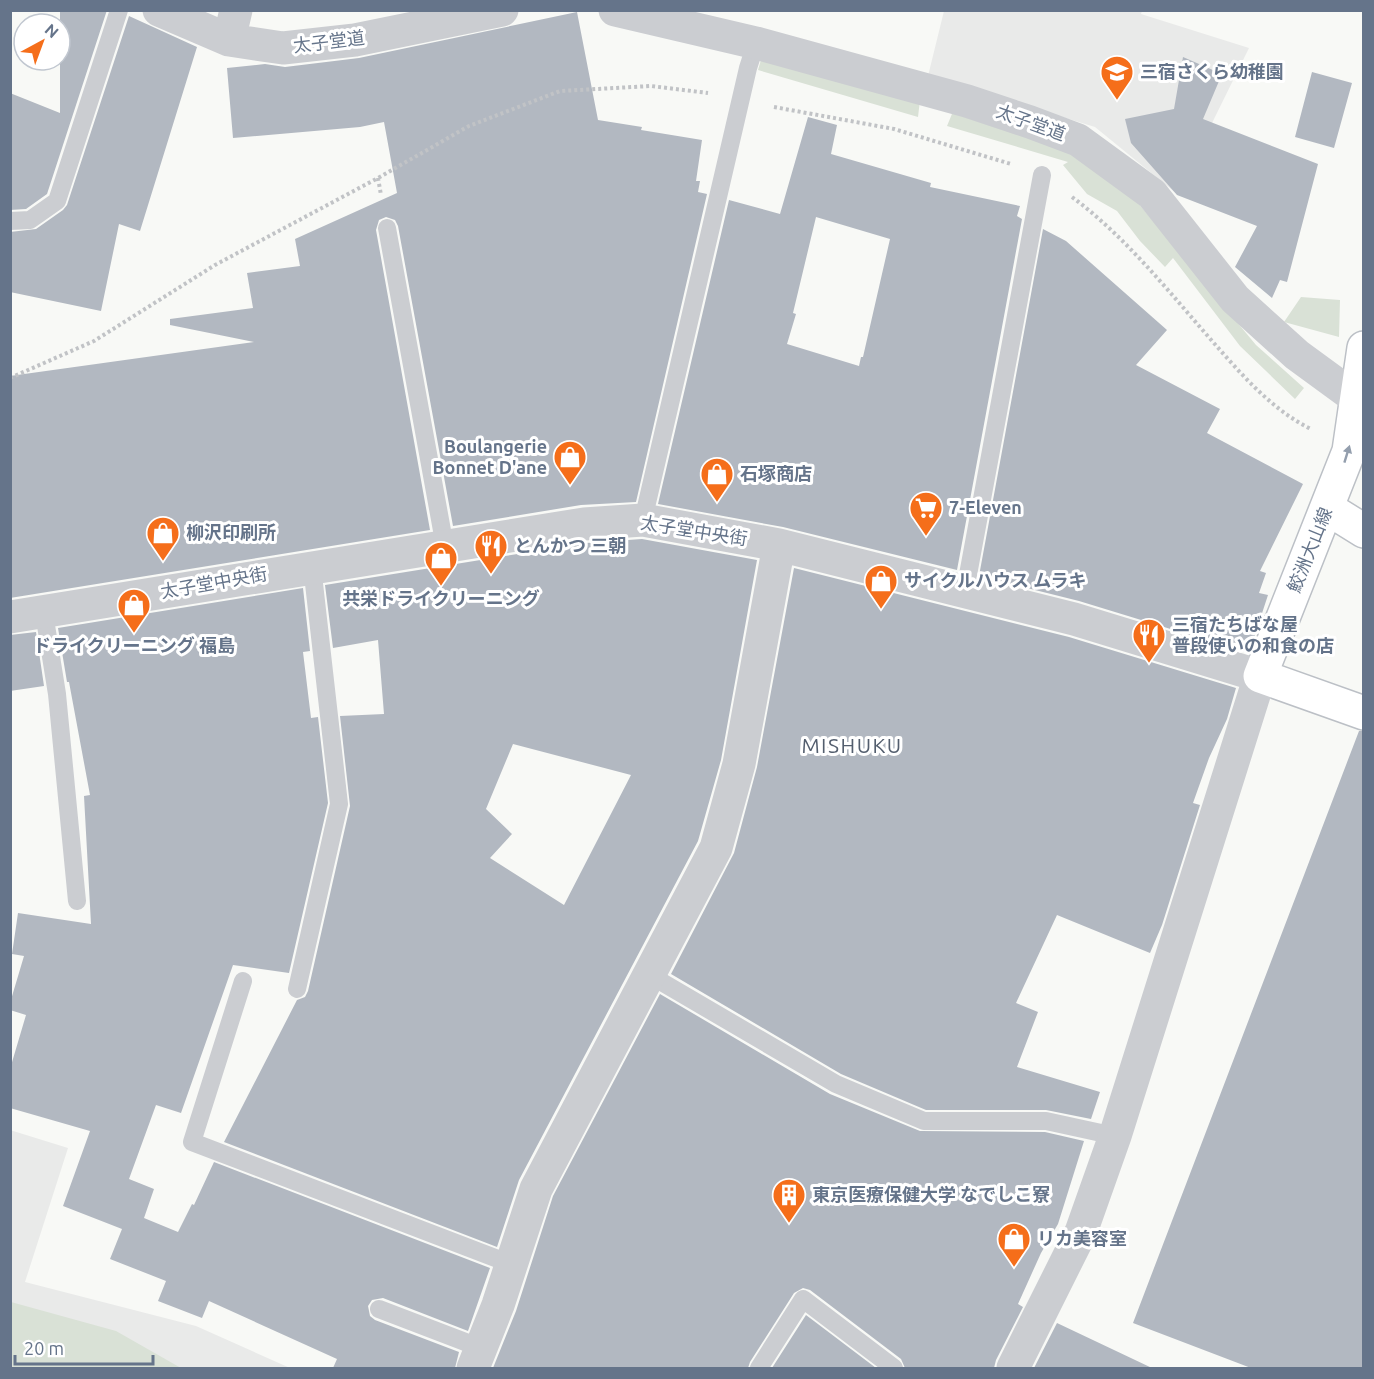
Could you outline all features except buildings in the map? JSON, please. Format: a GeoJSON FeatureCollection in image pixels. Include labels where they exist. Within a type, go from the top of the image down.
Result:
{"type":"FeatureCollection","features":[{"type":"Feature","properties":{"kind":"main road","name":"鮫洲大山線"},"geometry":{"type":"LineString","coordinates":[[1260,676],[1349,451],[1360,401],[1364,348]]}},
{"type":"Feature","properties":{"kind":"main road"},"geometry":{"type":"LineString","coordinates":[[1327,508],[1364,531]]}},
{"type":"Feature","properties":{"kind":"main road"},"geometry":{"type":"LineString","coordinates":[[1260,676],[1364,713]]}},
{"type":"Feature","properties":{"kind":"street","name":"太子堂道"},"geometry":{"type":"LineString","coordinates":[[159,10],[233,25],[284,48],[355,40],[502,10]]}},
{"type":"Feature","properties":{"kind":"street","name":"太子堂道"},"geometry":{"type":"LineString","coordinates":[[615,10],[756,43],[967,101],[1078,140],[1152,194],[1235,299],[1297,355],[1360,401]]}},
{"type":"Feature","properties":{"kind":"street","name":"太子堂中央街"},"geometry":{"type":"LineString","coordinates":[[10,617],[312,566],[445,548],[584,524],[644,520],[779,545],[965,591],[1074,619],[1260,676]]}},
{"type":"Feature","properties":{"kind":"street"},"geometry":{"type":"LineString","coordinates":[[477,1358],[536,1189],[716,848],[740,764],[779,545]]}},
{"type":"Feature","properties":{"kind":"street"},"geometry":{"type":"LineString","coordinates":[[1013,1368],[1081,1232],[1115,1136],[1260,676]]}},
{"type":"Feature","properties":{"kind":"lane"},"geometry":{"type":"LineString","coordinates":[[10,220],[30,220],[57,201],[119,10]]}},
{"type":"Feature","properties":{"kind":"lane"},"geometry":{"type":"LineString","coordinates":[[644,520],[748,68],[756,43]]}},
{"type":"Feature","properties":{"kind":"lane"},"geometry":{"type":"LineString","coordinates":[[965,591],[1042,175]]}},
{"type":"Feature","properties":{"kind":"lane"},"geometry":{"type":"LineString","coordinates":[[387,228],[445,548]]}},
{"type":"Feature","properties":{"kind":"lane"},"geometry":{"type":"LineString","coordinates":[[297,989],[339,804],[312,566]]}},
{"type":"Feature","properties":{"kind":"lane"},"geometry":{"type":"LineString","coordinates":[[44,613],[57,694],[77,901]]}},
{"type":"Feature","properties":{"kind":"lane"},"geometry":{"type":"LineString","coordinates":[[648,974],[836,1084],[924,1121],[1046,1121],[1115,1136]]}},
{"type":"Feature","properties":{"kind":"lane"},"geometry":{"type":"LineString","coordinates":[[243,981],[192,1142],[511,1264]]}},
{"type":"Feature","properties":{"kind":"lane"},"geometry":{"type":"LineString","coordinates":[[759,1368],[803,1299],[894,1368]]}},
{"type":"Feature","properties":{"kind":"lane"},"geometry":{"type":"LineString","coordinates":[[379,1310],[477,1358]]}},
{"type":"Feature","properties":{"kind":"shaded area","name":"三宿さくら幼稚園"},"geometry":{"type":"Polygon","coordinates":[[[944,11],[1142,11],[1141,14],[1249,48],[1177,194],[1095,127],[928,76],[944,11]]]}},
{"type":"Feature","properties":{"kind":"shaded area"},"geometry":{"type":"Polygon","coordinates":[[[763,53],[920,100],[918,117],[758,70],[763,53]]]}},
{"type":"Feature","properties":{"kind":"shaded area"},"geometry":{"type":"Polygon","coordinates":[[[954,109],[1069,149],[1129,192],[1256,345],[1304,388],[1295,399],[1240,346],[1173,258],[1165,267],[1140,241],[1117,211],[1087,194],[1063,165],[1068,162],[947,126],[954,109]]]}},
{"type":"Feature","properties":{"kind":"shaded area"},"geometry":{"type":"Polygon","coordinates":[[[1301,297],[1340,300],[1339,337],[1284,322],[1301,297]]]}},
{"type":"Feature","properties":{"kind":"shaded area"},"geometry":{"type":"Polygon","coordinates":[[[10,1130],[68,1148],[25,1282],[196,1326],[290,1368],[11,1368],[10,1130]]]}},
{"type":"Feature","properties":{"kind":"shaded area"},"geometry":{"type":"Polygon","coordinates":[[[11,1302],[116,1331],[181,1368],[11,1368],[11,1302]]]}},
{"type":"Feature","properties":{"kind":"place","name":"三宿さくら幼稚園"},"geometry":{"type":"Point","coordinates":[1117,101]}},
{"type":"Feature","properties":{"kind":"place","name":"Boulangerie Bonnet D'ane"},"geometry":{"type":"Point","coordinates":[570,486]}},
{"type":"Feature","properties":{"kind":"place","name":"石塚商店"},"geometry":{"type":"Point","coordinates":[717,503]}},
{"type":"Feature","properties":{"kind":"place","name":"7-Eleven"},"geometry":{"type":"Point","coordinates":[926,537]}},
{"type":"Feature","properties":{"kind":"place","name":"柳沢印刷所"},"geometry":{"type":"Point","coordinates":[163,562]}},
{"type":"Feature","properties":{"kind":"place","name":"とんかつ 三朝"},"geometry":{"type":"Point","coordinates":[491,575]}},
{"type":"Feature","properties":{"kind":"place","name":"共栄ドライクリーニング"},"geometry":{"type":"Point","coordinates":[441,587]}},
{"type":"Feature","properties":{"kind":"place","name":"サイクルハウス ムラキ"},"geometry":{"type":"Point","coordinates":[881,610]}},
{"type":"Feature","properties":{"kind":"place","name":"ドライクリーニング 福島"},"geometry":{"type":"Point","coordinates":[134,634]}},
{"type":"Feature","properties":{"kind":"place","name":"三宿たちばな屋 普段使いの和食の店"},"geometry":{"type":"Point","coordinates":[1149,664]}},
{"type":"Feature","properties":{"kind":"place","name":"東京医療保健大学 なでしこ寮"},"geometry":{"type":"Point","coordinates":[789,1224]}},
{"type":"Feature","properties":{"kind":"place","name":"リカ美容室"},"geometry":{"type":"Point","coordinates":[1014,1268]}},
{"type":"Feature","properties":{"kind":"district","name":"MISHUKU"},"geometry":{"type":"Point","coordinates":[852,746]}}]}
